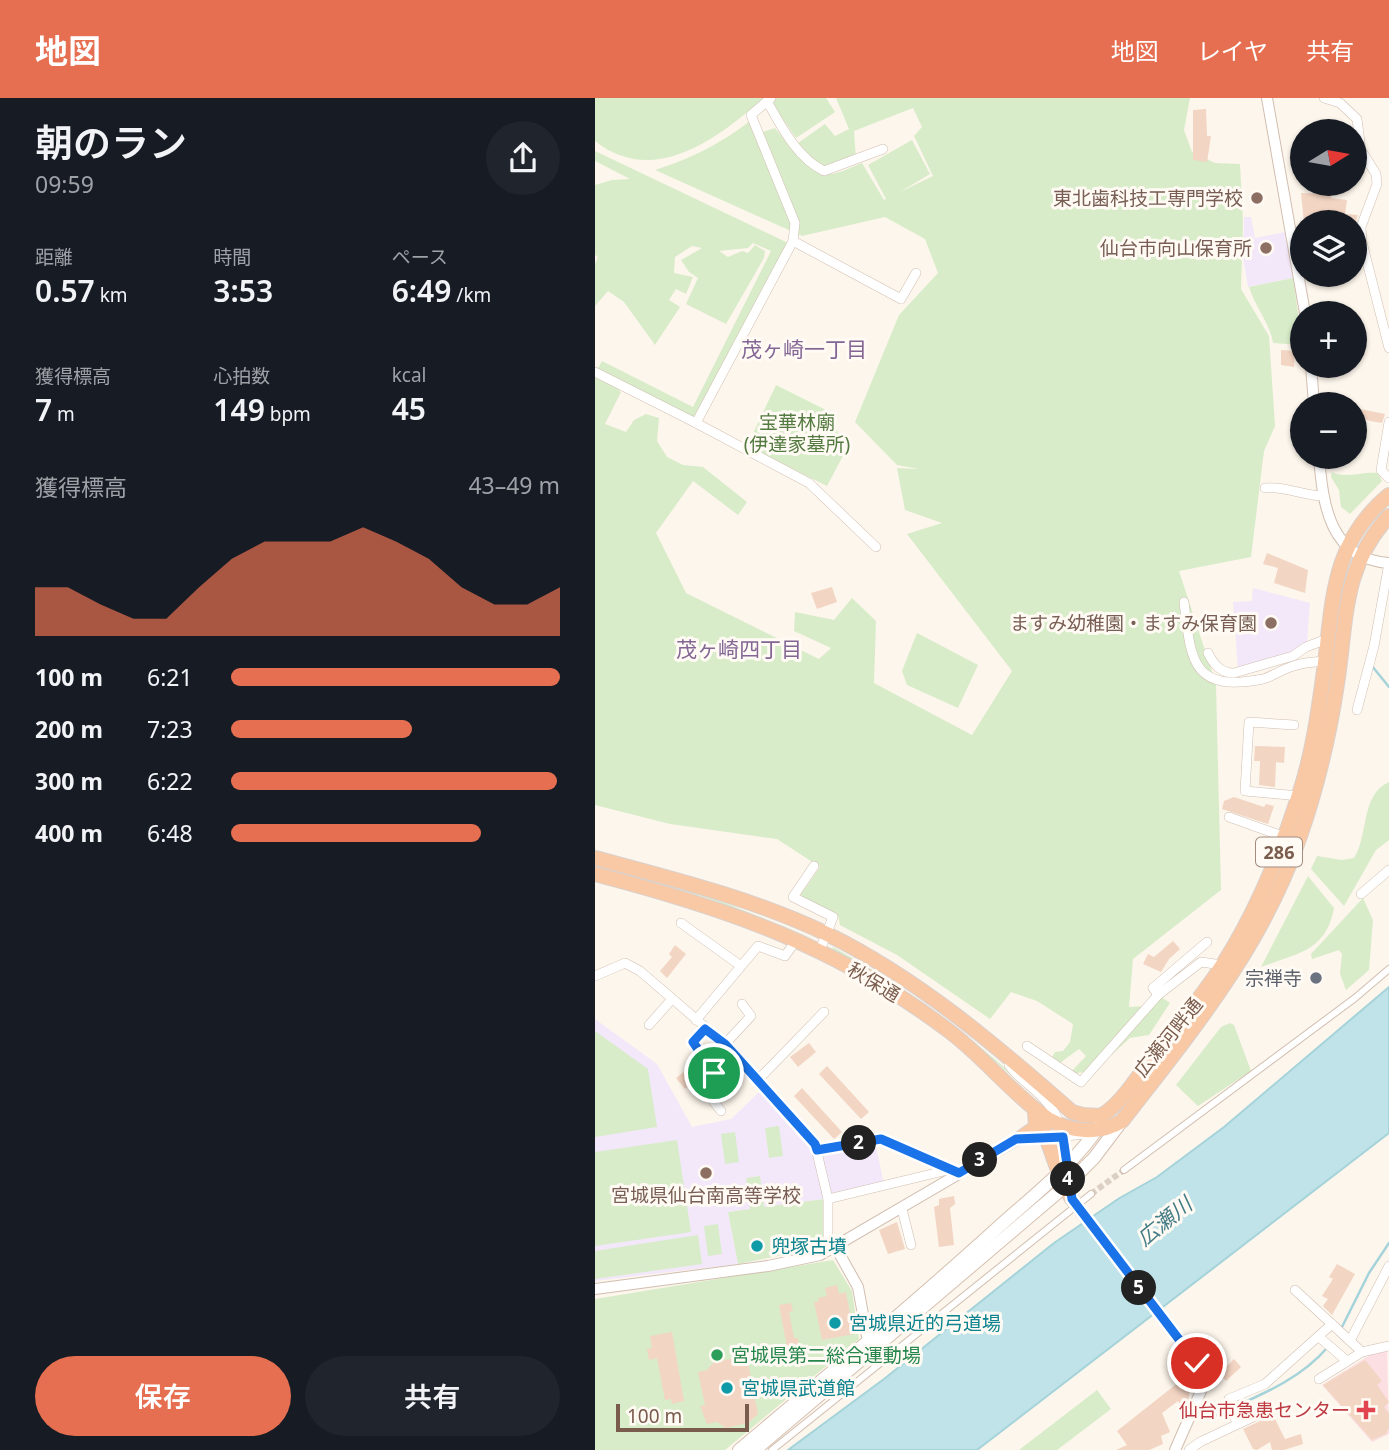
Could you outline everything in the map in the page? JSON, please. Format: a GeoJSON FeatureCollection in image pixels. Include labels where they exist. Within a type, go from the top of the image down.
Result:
{"type":"FeatureCollection","features":[{"type":"Feature","properties":{"kind":"highway","name":"広瀬河畔通"},"geometry":{"type":"LineString","coordinates":[[1108,1112],[1203,993],[1222,965],[1266,884],[1299,796],[1317,722],[1333,592],[1346,547],[1362,523],[1389,495]]}},
{"type":"Feature","properties":{"kind":"highway","name":"広瀬河畔通"},"geometry":{"type":"LineString","coordinates":[[1122,1121],[1192,1034],[1238,967],[1285,877],[1321,771],[1338,683],[1349,591],[1360,556],[1377,528],[1389,516]]}},
{"type":"Feature","properties":{"kind":"highway","name":"秋保通"},"geometry":{"type":"LineString","coordinates":[[595,859],[730,896],[828,934],[923,992],[1072,1112],[1092,1116],[1108,1112]]}},
{"type":"Feature","properties":{"kind":"highway","name":"秋保通"},"geometry":{"type":"LineString","coordinates":[[595,874],[726,911],[820,950],[894,993],[949,1031],[988,1064],[1039,1101],[1062,1132],[1097,1130],[1122,1121]]}},
{"type":"Feature","properties":{"kind":"highway"},"geometry":{"type":"LineString","coordinates":[[1022,1137],[1036,1127],[1039,1101]]}},
{"type":"Feature","properties":{"kind":"highway"},"geometry":{"type":"LineString","coordinates":[[1039,1101],[1047,1138],[1076,1194]]}},
{"type":"Feature","properties":{"kind":"main road","name":"広瀬河畔通"},"geometry":{"type":"LineString","coordinates":[[739,1450],[868,1342],[1062,1168],[1097,1130],[1108,1112]]}},
{"type":"Feature","properties":{"kind":"main road","name":"広瀬河畔通"},"geometry":{"type":"LineString","coordinates":[[755,1450],[1076,1194],[1094,1158],[1122,1121]]}},
{"type":"Feature","properties":{"kind":"street"},"geometry":{"type":"LineString","coordinates":[[1267,98],[1303,301]]}},
{"type":"Feature","properties":{"kind":"street"},"geometry":{"type":"LineString","coordinates":[[1325,99],[1340,103],[1357,119],[1361,150],[1376,174],[1377,184],[1361,227],[1362,242],[1389,348]]}},
{"type":"Feature","properties":{"kind":"street"},"geometry":{"type":"LineString","coordinates":[[696,423],[793,241],[795,223],[751,115],[769,100],[780,125],[805,158],[824,171],[883,149]]}},
{"type":"Feature","properties":{"kind":"street"},"geometry":{"type":"LineString","coordinates":[[793,241],[901,299],[916,273]]}},
{"type":"Feature","properties":{"kind":"street"},"geometry":{"type":"LineString","coordinates":[[595,373],[809,483],[876,547]]}},
{"type":"Feature","properties":{"kind":"street"},"geometry":{"type":"LineString","coordinates":[[1389,422],[1381,470],[1389,478]]}},
{"type":"Feature","properties":{"kind":"street"},"geometry":{"type":"LineString","coordinates":[[1321,469],[1329,521],[1346,547],[1373,562],[1389,563],[1374,646],[1357,710]]}},
{"type":"Feature","properties":{"kind":"street"},"geometry":{"type":"LineString","coordinates":[[1265,488],[1285,487],[1314,496],[1324,496]]}},
{"type":"Feature","properties":{"kind":"street"},"geometry":{"type":"LineString","coordinates":[[1184,603],[1189,643],[1194,661],[1204,676],[1223,681],[1264,679],[1290,667],[1325,661]]}},
{"type":"Feature","properties":{"kind":"street"},"geometry":{"type":"LineString","coordinates":[[1208,653],[1218,668],[1226,673],[1234,673],[1293,656],[1306,647],[1327,639]]}},
{"type":"Feature","properties":{"kind":"street"},"geometry":{"type":"LineString","coordinates":[[1294,725],[1249,722],[1245,790],[1299,796]]}},
{"type":"Feature","properties":{"kind":"street"},"geometry":{"type":"LineString","coordinates":[[1229,817],[1285,838]]}},
{"type":"Feature","properties":{"kind":"street"},"geometry":{"type":"LineString","coordinates":[[814,866],[793,897],[834,917],[820,950]]}},
{"type":"Feature","properties":{"kind":"street"},"geometry":{"type":"LineString","coordinates":[[1361,894],[1389,870]]}},
{"type":"Feature","properties":{"kind":"street"},"geometry":{"type":"LineString","coordinates":[[681,923],[741,965]]}},
{"type":"Feature","properties":{"kind":"street"},"geometry":{"type":"LineString","coordinates":[[696,1020],[758,946],[785,956],[797,939]]}},
{"type":"Feature","properties":{"kind":"street"},"geometry":{"type":"LineString","coordinates":[[1158,995],[1153,988],[1207,942]]}},
{"type":"Feature","properties":{"kind":"street"},"geometry":{"type":"LineString","coordinates":[[1027,1046],[1081,1082],[1158,995],[1202,962],[1222,965]]}},
{"type":"Feature","properties":{"kind":"street"},"geometry":{"type":"LineString","coordinates":[[595,976],[628,964],[725,1044],[815,1144],[828,1199],[832,1249],[858,1287],[868,1342]]}},
{"type":"Feature","properties":{"kind":"street"},"geometry":{"type":"LineString","coordinates":[[1124,1170],[1321,1024],[1389,969]]}},
{"type":"Feature","properties":{"kind":"street"},"geometry":{"type":"LineString","coordinates":[[649,1026],[672,999]]}},
{"type":"Feature","properties":{"kind":"street"},"geometry":{"type":"LineString","coordinates":[[725,1044],[751,1016],[742,1004]]}},
{"type":"Feature","properties":{"kind":"street"},"geometry":{"type":"LineString","coordinates":[[757,1082],[824,1012]]}},
{"type":"Feature","properties":{"kind":"street"},"geometry":{"type":"LineString","coordinates":[[705,1029],[693,1042],[714,1073],[700,1084],[721,1111]]}},
{"type":"Feature","properties":{"kind":"street"},"geometry":{"type":"LineString","coordinates":[[1005,1057],[1010,1068],[1039,1101]]}},
{"type":"Feature","properties":{"kind":"street"},"geometry":{"type":"LineString","coordinates":[[595,1289],[768,1266],[832,1249],[902,1209],[954,1172],[1022,1137],[1047,1138],[1062,1132],[1062,1168]]}},
{"type":"Feature","properties":{"kind":"street"},"geometry":{"type":"LineString","coordinates":[[817,1150],[881,1139],[954,1172]]}},
{"type":"Feature","properties":{"kind":"street"},"geometry":{"type":"LineString","coordinates":[[828,1199],[954,1172]]}},
{"type":"Feature","properties":{"kind":"street"},"geometry":{"type":"LineString","coordinates":[[772,1450],[1059,1217],[1076,1194],[1197,1363],[1203,1381],[1201,1391],[1175,1450]]}},
{"type":"Feature","properties":{"kind":"street"},"geometry":{"type":"LineString","coordinates":[[902,1209],[911,1245]]}},
{"type":"Feature","properties":{"kind":"street"},"geometry":{"type":"LineString","coordinates":[[1349,1337],[1389,1266]]}},
{"type":"Feature","properties":{"kind":"street"},"geometry":{"type":"LineString","coordinates":[[1294,1290],[1349,1337],[1362,1352]]}},
{"type":"Feature","properties":{"kind":"street"},"geometry":{"type":"LineString","coordinates":[[1236,1421],[1229,1399],[1265,1384],[1334,1326]]}},
{"type":"Feature","properties":{"kind":"street"},"geometry":{"type":"LineString","coordinates":[[1319,1337],[1347,1362]]}},
{"type":"Feature","properties":{"kind":"street"},"geometry":{"type":"LineString","coordinates":[[1319,1380],[1362,1352],[1389,1346]]}},
{"type":"Feature","properties":{"kind":"street"},"geometry":{"type":"LineString","coordinates":[[1189,1450],[1236,1421],[1268,1410]]}},
{"type":"Feature","properties":{"kind":"shaded area","name":"仙台市向山保育所"},"geometry":{"type":"Polygon","coordinates":[[[1244,217],[1251,217],[1255,238],[1285,232],[1290,279],[1248,287],[1243,257],[1244,217]]]}},
{"type":"Feature","properties":{"kind":"shaded area","name":"ますみ幼稚園・ますみ保育園"},"geometry":{"type":"Polygon","coordinates":[[[1253,588],[1310,603],[1307,643],[1293,652],[1238,669],[1233,602],[1252,601],[1253,588]]]}},
{"type":"Feature","properties":{"kind":"shaded area","name":"宮城県仙台南高等学校"},"geometry":{"type":"Polygon","coordinates":[[[595,1019],[657,1064],[692,1127],[731,1119],[760,1091],[812,1147],[824,1199],[728,1212],[738,1264],[595,1281],[595,1019]]]}},
{"type":"Feature","properties":{"kind":"shaded area"},"geometry":{"type":"Polygon","coordinates":[[[875,1142],[884,1184],[835,1194],[829,1190],[822,1154],[875,1142]]]}},
{"type":"Feature","properties":{"kind":"shaded area","name":"仙台市急患センター"},"geometry":{"type":"Polygon","coordinates":[[[1387,1350],[1389,1434],[1372,1442],[1322,1385],[1370,1355],[1387,1350]]]}},
{"type":"Feature","properties":{"kind":"green space"},"geometry":{"type":"Polygon","coordinates":[[[595,98],[764,98],[706,142],[662,159],[640,160],[617,154],[595,141],[595,98]]]}},
{"type":"Feature","properties":{"kind":"green space"},"geometry":{"type":"Polygon","coordinates":[[[777,98],[826,98],[835,112],[796,138],[771,102],[777,98]]]}},
{"type":"Feature","properties":{"kind":"green space"},"geometry":{"type":"Polygon","coordinates":[[[836,98],[1190,98],[1184,130],[1192,152],[1215,163],[1240,164],[1243,222],[1241,289],[1269,336],[1275,426],[1264,451],[1251,557],[1179,571],[1216,684],[1221,890],[1133,959],[1129,1007],[1146,1006],[1160,996],[1170,1003],[1149,1035],[1130,1038],[1094,1071],[1069,1074],[1086,1056],[1079,1049],[1060,1063],[1052,1057],[1055,1052],[1063,1051],[1070,1042],[1073,1024],[1037,1001],[1011,992],[990,1019],[897,955],[840,925],[838,915],[803,899],[801,894],[820,867],[777,839],[670,824],[595,805],[595,368],[597,370],[602,361],[693,407],[771,251],[753,243],[748,248],[719,251],[728,257],[742,251],[748,253],[755,245],[765,251],[764,258],[726,324],[686,304],[698,278],[689,272],[681,260],[702,248],[692,246],[675,257],[674,273],[693,277],[686,294],[676,289],[669,300],[680,307],[655,345],[624,302],[608,291],[595,306],[595,264],[598,257],[595,255],[595,185],[630,179],[595,161],[595,151],[788,243],[694,418],[598,371],[621,392],[605,424],[626,432],[634,420],[646,414],[659,418],[657,441],[667,457],[683,465],[703,467],[747,502],[738,515],[693,481],[656,533],[686,593],[819,659],[831,648],[794,631],[795,612],[834,620],[852,598],[876,621],[874,683],[972,735],[1012,671],[907,534],[942,523],[905,510],[897,468],[919,469],[897,465],[855,422],[899,315],[938,273],[925,239],[885,217],[802,236],[655,170],[708,148],[755,117],[763,132],[775,128],[799,157],[823,173],[838,172],[862,163],[884,200],[886,199],[868,165],[912,140],[930,174],[900,192],[933,176],[914,136],[922,127],[913,108],[854,131],[856,159],[825,168],[815,161],[798,143],[825,124],[835,136],[849,129],[836,98]]]}},
{"type":"Feature","properties":{"kind":"green space"},"geometry":{"type":"Polygon","coordinates":[[[1290,279],[1290,287],[1294,287],[1296,301],[1290,301],[1290,344],[1273,343],[1249,287],[1290,279]]]}},
{"type":"Feature","properties":{"kind":"green space","name":"宝華林廟 (伊達家墓所)"},"geometry":{"type":"Polygon","coordinates":[[[776,385],[830,412],[845,452],[827,486],[747,446],[776,385]]]}},
{"type":"Feature","properties":{"kind":"green space"},"geometry":{"type":"Polygon","coordinates":[[[1332,472],[1343,475],[1378,473],[1382,481],[1350,514],[1341,507],[1339,490],[1331,477],[1332,472]]]}},
{"type":"Feature","properties":{"kind":"green space"},"geometry":{"type":"Polygon","coordinates":[[[917,633],[978,665],[958,708],[907,685],[902,671],[917,633]]]}},
{"type":"Feature","properties":{"kind":"green space"},"geometry":{"type":"Polygon","coordinates":[[[1389,782],[1389,840],[1376,850],[1344,906],[1311,869],[1317,856],[1342,860],[1354,858],[1359,849],[1373,796],[1389,782]]]}},
{"type":"Feature","properties":{"kind":"green space"},"geometry":{"type":"Polygon","coordinates":[[[595,865],[718,900],[815,939],[707,898],[595,865]]]}},
{"type":"Feature","properties":{"kind":"green space"},"geometry":{"type":"Polygon","coordinates":[[[1308,876],[1334,908],[1330,923],[1324,934],[1308,949],[1261,967],[1308,876]]]}},
{"type":"Feature","properties":{"kind":"green space"},"geometry":{"type":"Polygon","coordinates":[[[1363,898],[1373,920],[1369,970],[1346,990],[1340,974],[1342,954],[1339,950],[1312,959],[1311,954],[1363,898]]]}},
{"type":"Feature","properties":{"kind":"green space"},"geometry":{"type":"Polygon","coordinates":[[[833,947],[888,980],[938,1014],[1034,1094],[937,1015],[886,980],[832,949],[833,947]]]}},
{"type":"Feature","properties":{"kind":"green space"},"geometry":{"type":"Polygon","coordinates":[[[1230,1023],[1234,1025],[1251,1071],[1198,1106],[1176,1085],[1221,1027],[1230,1023]]]}},
{"type":"Feature","properties":{"kind":"green space"},"geometry":{"type":"Polygon","coordinates":[[[595,1031],[648,1069],[657,1127],[595,1137],[595,1031]]]}},
{"type":"Feature","properties":{"kind":"green space"},"geometry":{"type":"Polygon","coordinates":[[[779,1126],[783,1156],[769,1158],[765,1128],[779,1126]]]}},
{"type":"Feature","properties":{"kind":"green space"},"geometry":{"type":"Polygon","coordinates":[[[735,1132],[739,1162],[725,1164],[721,1134],[735,1132]]]}},
{"type":"Feature","properties":{"kind":"green space"},"geometry":{"type":"Polygon","coordinates":[[[677,1140],[691,1232],[595,1246],[595,1152],[677,1140]]]}},
{"type":"Feature","properties":{"kind":"green space"},"geometry":{"type":"Polygon","coordinates":[[[760,1176],[764,1207],[824,1199],[823,1247],[738,1264],[728,1212],[750,1209],[746,1178],[760,1176]]]}},
{"type":"Feature","properties":{"kind":"green space"},"geometry":{"type":"Polygon","coordinates":[[[718,1224],[722,1254],[708,1256],[704,1226],[718,1224]]]}},
{"type":"Feature","properties":{"kind":"green space"},"geometry":{"type":"Polygon","coordinates":[[[698,1235],[702,1264],[595,1279],[595,1251],[698,1235]]]}},
{"type":"Feature","properties":{"kind":"green space","name":"宮城県第二総合運動場"},"geometry":{"type":"Polygon","coordinates":[[[833,1260],[852,1291],[859,1339],[725,1450],[595,1450],[595,1299],[833,1260]]]}},
{"type":"Feature","properties":{"kind":"green space"},"geometry":{"type":"Polygon","coordinates":[[[1097,1390],[1111,1409],[1057,1450],[1019,1450],[1097,1390]]]}},
{"type":"Feature","properties":{"kind":"water","name":"広瀬川"},"geometry":{"type":"Polygon","coordinates":[[[1389,987],[1389,1133],[977,1450],[788,1450],[884,1379],[1054,1243],[1118,1199],[1157,1177],[1224,1127],[1389,987]]]}},
{"type":"Feature","properties":{"kind":"building"},"geometry":{"type":"Polygon","coordinates":[[[1206,109],[1207,136],[1211,136],[1207,162],[1193,160],[1193,110],[1206,109]]]}},
{"type":"Feature","properties":{"kind":"building"},"geometry":{"type":"Polygon","coordinates":[[[1301,196],[1331,196],[1347,200],[1346,210],[1303,210],[1301,196]]]}},
{"type":"Feature","properties":{"kind":"building"},"geometry":{"type":"Polygon","coordinates":[[[1281,350],[1290,351],[1290,366],[1281,365],[1281,350]]]}},
{"type":"Feature","properties":{"kind":"building"},"geometry":{"type":"Polygon","coordinates":[[[1367,410],[1385,414],[1382,423],[1367,420],[1367,410]]]}},
{"type":"Feature","properties":{"kind":"building"},"geometry":{"type":"Polygon","coordinates":[[[1267,553],[1308,570],[1305,593],[1274,583],[1278,568],[1263,564],[1267,553]]]}},
{"type":"Feature","properties":{"kind":"building"},"geometry":{"type":"Polygon","coordinates":[[[832,587],[837,602],[817,609],[811,593],[832,587]]]}},
{"type":"Feature","properties":{"kind":"building"},"geometry":{"type":"Polygon","coordinates":[[[1255,746],[1285,747],[1284,763],[1276,762],[1275,787],[1259,785],[1260,761],[1254,761],[1255,746]]]}},
{"type":"Feature","properties":{"kind":"building"},"geometry":{"type":"Polygon","coordinates":[[[1234,797],[1264,807],[1266,804],[1274,806],[1268,824],[1222,809],[1224,801],[1234,797]]]}},
{"type":"Feature","properties":{"kind":"building"},"geometry":{"type":"Polygon","coordinates":[[[1173,941],[1180,949],[1169,959],[1161,972],[1143,964],[1148,954],[1154,957],[1173,941]]]}},
{"type":"Feature","properties":{"kind":"building"},"geometry":{"type":"Polygon","coordinates":[[[675,945],[686,954],[667,978],[660,971],[672,957],[669,954],[675,945]]]}},
{"type":"Feature","properties":{"kind":"building"},"geometry":{"type":"Polygon","coordinates":[[[809,1043],[816,1052],[798,1067],[790,1057],[809,1043]]]}},
{"type":"Feature","properties":{"kind":"building"},"geometry":{"type":"Polygon","coordinates":[[[698,1061],[705,1072],[685,1089],[676,1078],[698,1061]]]}},
{"type":"Feature","properties":{"kind":"building"},"geometry":{"type":"Polygon","coordinates":[[[827,1066],[869,1112],[861,1119],[819,1074],[827,1066]]]}},
{"type":"Feature","properties":{"kind":"building"},"geometry":{"type":"Polygon","coordinates":[[[802,1088],[842,1132],[834,1139],[794,1096],[802,1088]]]}},
{"type":"Feature","properties":{"kind":"building"},"geometry":{"type":"Polygon","coordinates":[[[954,1196],[955,1204],[950,1208],[954,1245],[939,1247],[934,1207],[939,1205],[939,1199],[954,1196]]]}},
{"type":"Feature","properties":{"kind":"building"},"geometry":{"type":"Polygon","coordinates":[[[897,1222],[905,1249],[888,1254],[879,1230],[897,1222]]]}},
{"type":"Feature","properties":{"kind":"building"},"geometry":{"type":"Polygon","coordinates":[[[1337,1264],[1355,1274],[1332,1315],[1323,1306],[1328,1299],[1322,1296],[1333,1279],[1329,1277],[1337,1264]]]}},
{"type":"Feature","properties":{"kind":"building","name":"宮城県近的弓道場"},"geometry":{"type":"Polygon","coordinates":[[[837,1285],[839,1294],[846,1292],[854,1334],[822,1340],[814,1302],[827,1296],[825,1288],[837,1285]]]}},
{"type":"Feature","properties":{"kind":"building"},"geometry":{"type":"Polygon","coordinates":[[[791,1303],[793,1311],[789,1312],[794,1338],[798,1338],[799,1345],[787,1347],[779,1305],[791,1303]]]}},
{"type":"Feature","properties":{"kind":"building"},"geometry":{"type":"Polygon","coordinates":[[[672,1332],[684,1401],[672,1404],[671,1399],[665,1400],[657,1358],[649,1360],[647,1349],[652,1348],[650,1336],[672,1332]]]}},
{"type":"Feature","properties":{"kind":"building","name":"宮城県武道館"},"geometry":{"type":"Polygon","coordinates":[[[737,1358],[744,1364],[748,1363],[758,1414],[748,1423],[726,1428],[717,1422],[707,1424],[700,1406],[705,1405],[698,1372],[707,1370],[714,1362],[737,1358]]]}},
{"type":"Feature","properties":{"kind":"building"},"geometry":{"type":"Polygon","coordinates":[[[1234,1359],[1241,1367],[1226,1381],[1219,1374],[1234,1359]]]}},
{"type":"Feature","properties":{"kind":"building","name":"仙台市急患センター"},"geometry":{"type":"Polygon","coordinates":[[[1365,1360],[1382,1381],[1377,1385],[1389,1402],[1384,1407],[1389,1413],[1389,1428],[1386,1434],[1372,1440],[1323,1385],[1365,1360]]]}},
{"type":"Feature","properties":{"kind":"building"},"geometry":{"type":"Polygon","coordinates":[[[1184,1378],[1189,1386],[1189,1398],[1182,1408],[1178,1401],[1162,1413],[1170,1432],[1161,1436],[1163,1444],[1149,1450],[1116,1450],[1127,1445],[1117,1431],[1184,1378]]]}},
{"type":"Feature","properties":{"kind":"building"},"geometry":{"type":"Polygon","coordinates":[[[1273,1415],[1285,1439],[1301,1434],[1303,1444],[1284,1450],[1272,1450],[1270,1442],[1257,1450],[1253,1449],[1243,1429],[1273,1415]]]}},
{"type":"Feature","properties":{"kind":"waterway"},"geometry":{"type":"LineString","coordinates":[[1372,666],[1389,687]]}},
{"type":"Feature","properties":{"kind":"waterway"},"geometry":{"type":"LineString","coordinates":[[1341,1329],[1369,1273],[1389,1243]]}},
{"type":"Feature","properties":{"kind":"waterway"},"geometry":{"type":"LineString","coordinates":[[1208,1419],[1287,1381],[1315,1361],[1327,1348]]}},
{"type":"Feature","properties":{"kind":"tunnel"},"geometry":{"type":"LineString","coordinates":[[1091,1194],[1124,1170]]}},
{"type":"Feature","properties":{"kind":"place","name":"東北歯科技工専門学校"},"geometry":{"type":"Point","coordinates":[1257,198]}},
{"type":"Feature","properties":{"kind":"place","name":"仙台市向山保育所"},"geometry":{"type":"Point","coordinates":[1266,248]}},
{"type":"Feature","properties":{"kind":"place","name":"ますみ幼稚園・ますみ保育園"},"geometry":{"type":"Point","coordinates":[1271,623]}},
{"type":"Feature","properties":{"kind":"place","name":"宗禅寺"},"geometry":{"type":"Point","coordinates":[1316,978]}},
{"type":"Feature","properties":{"kind":"place","name":"宮城県仙台南高等学校"},"geometry":{"type":"Point","coordinates":[706,1173]}},
{"type":"Feature","properties":{"kind":"place","name":"兜塚古墳"},"geometry":{"type":"Point","coordinates":[757,1246]}},
{"type":"Feature","properties":{"kind":"place","name":"宮城県近的弓道場"},"geometry":{"type":"Point","coordinates":[835,1323]}},
{"type":"Feature","properties":{"kind":"place","name":"宮城県第二総合運動場"},"geometry":{"type":"Point","coordinates":[717,1355]}},
{"type":"Feature","properties":{"kind":"place","name":"宮城県武道館"},"geometry":{"type":"Point","coordinates":[727,1388]}},
{"type":"Feature","properties":{"kind":"place","name":"仙台市急患センター"},"geometry":{"type":"Point","coordinates":[1366,1410]}},
{"type":"Feature","properties":{"kind":"district","name":"茂ヶ崎一丁目"},"geometry":{"type":"Point","coordinates":[804,349]}},
{"type":"Feature","properties":{"kind":"district","name":"茂ヶ崎四丁目"},"geometry":{"type":"Point","coordinates":[739,649]}},
{"type":"Feature","properties":{"kind":"route"},"geometry":{"type":"LineString","coordinates":[[714,1073],[693,1042],[705,1029],[725,1044],[815,1144],[817,1150],[881,1139],[959,1173],[1016,1139],[1063,1137],[1072,1199],[1197,1363]]}}]}
